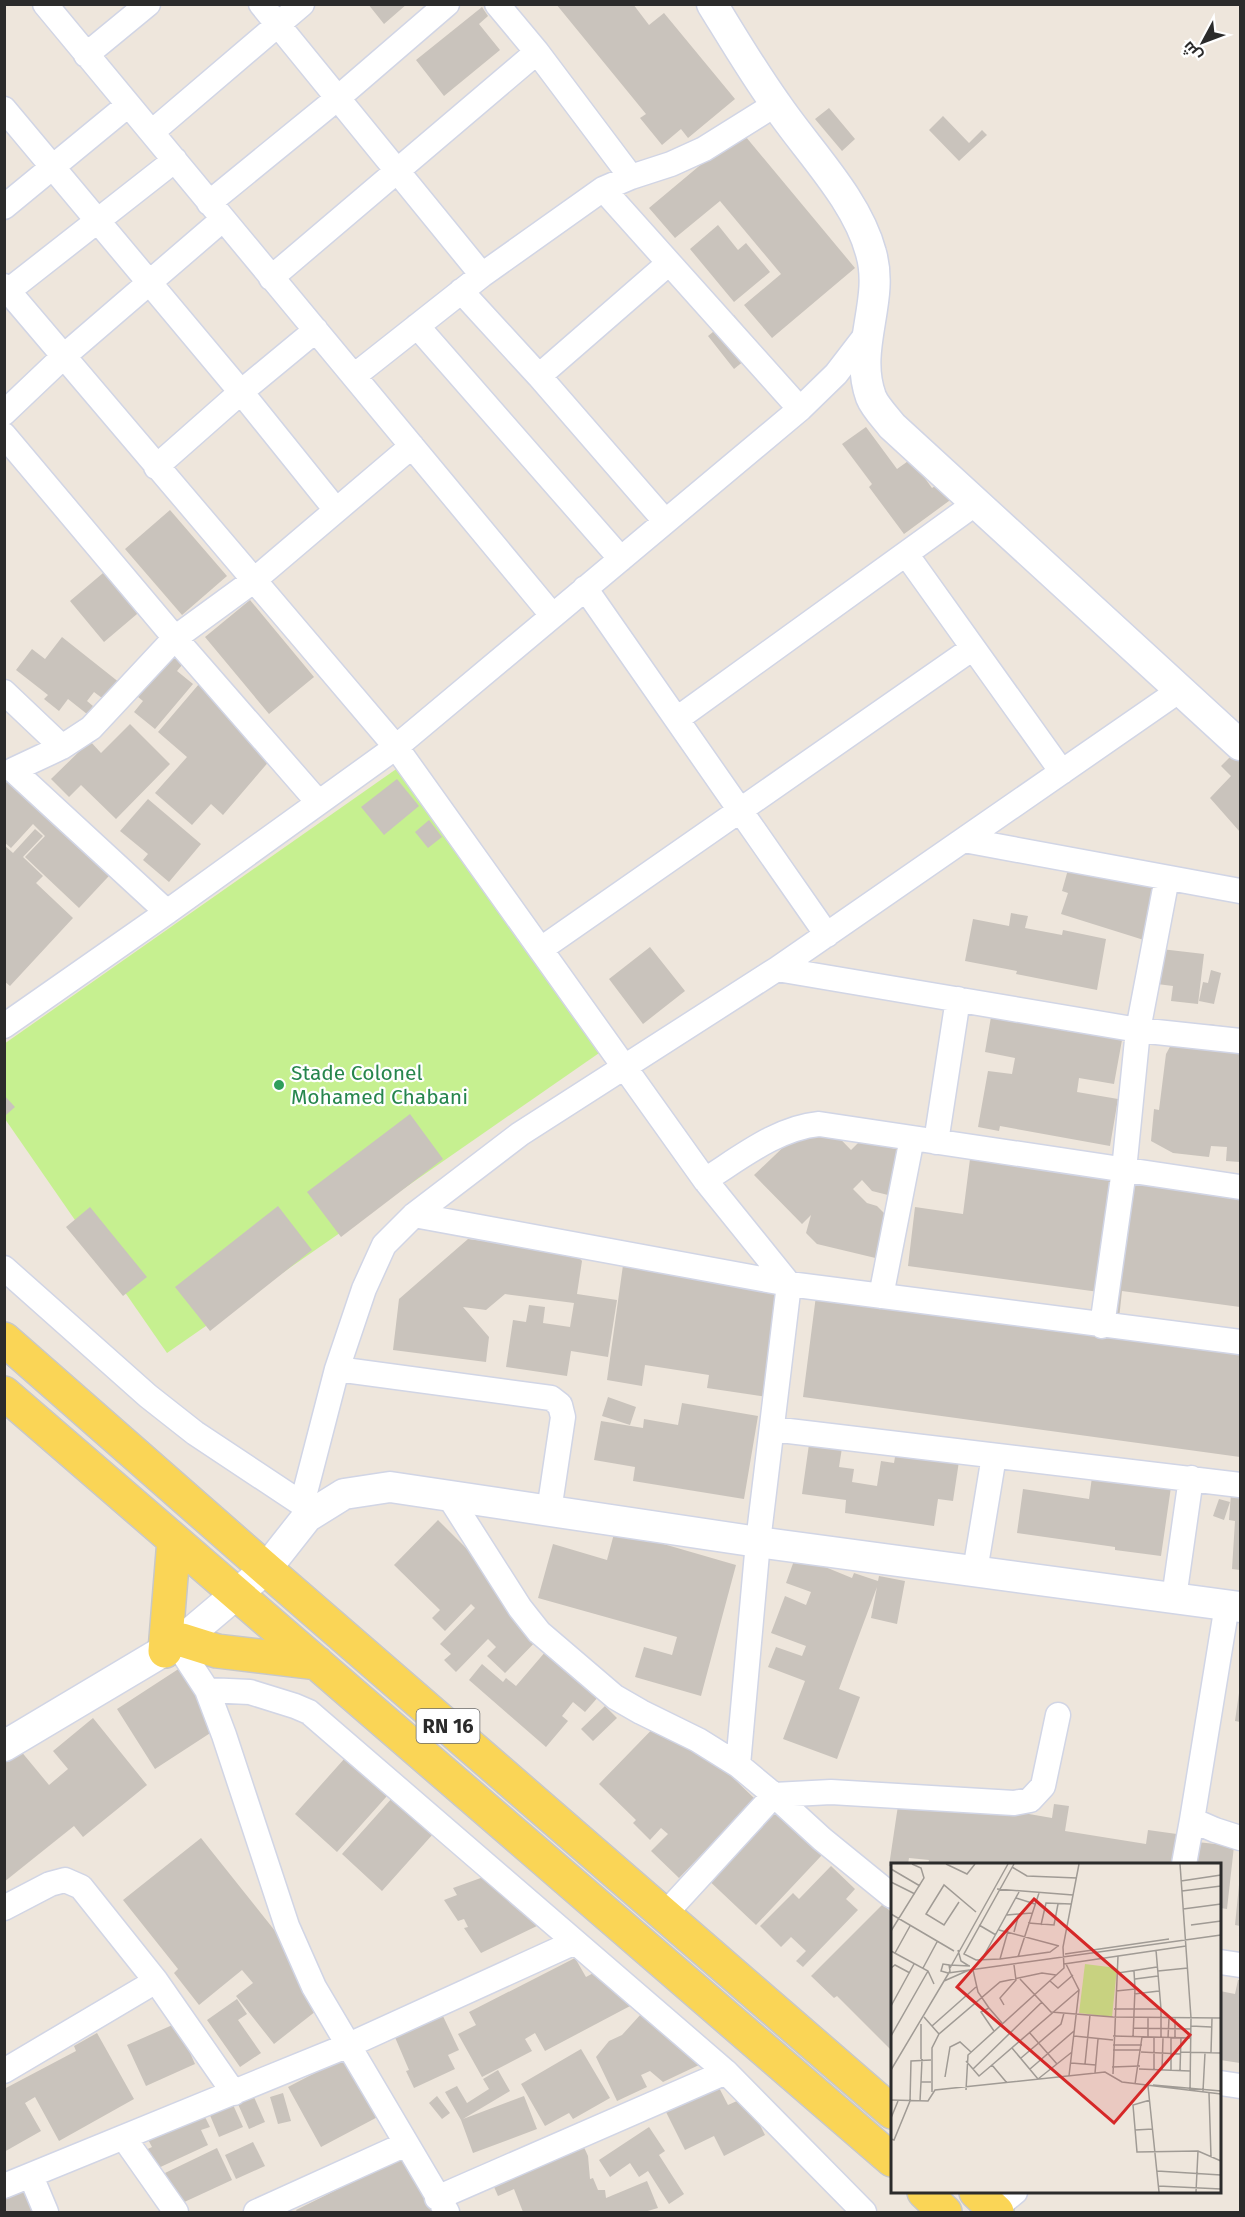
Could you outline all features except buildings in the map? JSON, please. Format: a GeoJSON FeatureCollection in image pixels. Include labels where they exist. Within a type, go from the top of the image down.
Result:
{"type":"FeatureCollection","features":[{"type":"Feature","properties":{"kind":"main road","name":"RN 16"},"geometry":{"type":"LineString","coordinates":[[4,1339],[891,2111]]}},
{"type":"Feature","properties":{"kind":"main road","name":"RN 16"},"geometry":{"type":"LineString","coordinates":[[4,1393],[891,2159]]}},
{"type":"Feature","properties":{"kind":"main road"},"geometry":{"type":"LineString","coordinates":[[174,1540],[175,1645],[317,1663]]}},
{"type":"Feature","properties":{"kind":"main road"},"geometry":{"type":"LineString","coordinates":[[925,2193],[945,2212]]}},
{"type":"Feature","properties":{"kind":"street"},"geometry":{"type":"LineString","coordinates":[[45,4],[552,615]]}},
{"type":"Feature","properties":{"kind":"street"},"geometry":{"type":"LineString","coordinates":[[86,55],[148,4]]}},
{"type":"Feature","properties":{"kind":"street"},"geometry":{"type":"LineString","coordinates":[[261,4],[482,275]]}},
{"type":"Feature","properties":{"kind":"street"},"geometry":{"type":"LineString","coordinates":[[152,132],[302,4]]}},
{"type":"Feature","properties":{"kind":"street"},"geometry":{"type":"LineString","coordinates":[[4,413],[64,356],[148,283],[215,211],[339,97],[447,4]]}},
{"type":"Feature","properties":{"kind":"street"},"geometry":{"type":"LineString","coordinates":[[498,4],[631,177]]}},
{"type":"Feature","properties":{"kind":"street"},"geometry":{"type":"LineString","coordinates":[[712,4],[776,104],[843,196],[860,224],[872,254],[875,286],[866,335],[865,374],[872,399],[892,426],[1240,745]]}},
{"type":"Feature","properties":{"kind":"street"},"geometry":{"type":"LineString","coordinates":[[271,278],[537,52]]}},
{"type":"Feature","properties":{"kind":"street"},"geometry":{"type":"LineString","coordinates":[[354,376],[482,275],[603,189],[704,149],[776,104]]}},
{"type":"Feature","properties":{"kind":"street"},"geometry":{"type":"LineString","coordinates":[[4,207],[128,105]]}},
{"type":"Feature","properties":{"kind":"street"},"geometry":{"type":"LineString","coordinates":[[4,110],[241,392],[336,510]]}},
{"type":"Feature","properties":{"kind":"street"},"geometry":{"type":"LineString","coordinates":[[175,160],[6,289],[396,747],[705,1179],[789,1284],[758,1542],[738,1765]]}},
{"type":"Feature","properties":{"kind":"street"},"geometry":{"type":"LineString","coordinates":[[603,189],[800,409]]}},
{"type":"Feature","properties":{"kind":"street"},"geometry":{"type":"LineString","coordinates":[[538,376],[669,264]]}},
{"type":"Feature","properties":{"kind":"street"},"geometry":{"type":"LineString","coordinates":[[461,291],[665,521]]}},
{"type":"Feature","properties":{"kind":"street"},"geometry":{"type":"LineString","coordinates":[[417,326],[621,559]]}},
{"type":"Feature","properties":{"kind":"street"},"geometry":{"type":"LineString","coordinates":[[156,467],[316,330]]}},
{"type":"Feature","properties":{"kind":"street"},"geometry":{"type":"LineString","coordinates":[[5,1025],[396,747],[800,409],[836,374],[866,335]]}},
{"type":"Feature","properties":{"kind":"street"},"geometry":{"type":"LineString","coordinates":[[4,435],[318,802]]}},
{"type":"Feature","properties":{"kind":"street"},"geometry":{"type":"LineString","coordinates":[[167,912],[9,774],[62,747],[91,728],[176,638],[253,581],[412,446]]}},
{"type":"Feature","properties":{"kind":"street"},"geometry":{"type":"LineString","coordinates":[[677,719],[976,503]]}},
{"type":"Feature","properties":{"kind":"street"},"geometry":{"type":"LineString","coordinates":[[906,554],[1062,772]]}},
{"type":"Feature","properties":{"kind":"street"},"geometry":{"type":"LineString","coordinates":[[585,588],[827,935]]}},
{"type":"Feature","properties":{"kind":"street"},"geometry":{"type":"LineString","coordinates":[[541,949],[973,648]]}},
{"type":"Feature","properties":{"kind":"street"},"geometry":{"type":"LineString","coordinates":[[4,1746],[175,1645],[266,1569],[304,1510],[337,1370],[363,1289],[384,1245],[414,1215],[520,1134],[777,969],[1180,690]]}},
{"type":"Feature","properties":{"kind":"street"},"geometry":{"type":"LineString","coordinates":[[4,693],[62,747]]}},
{"type":"Feature","properties":{"kind":"street"},"geometry":{"type":"LineString","coordinates":[[963,840],[1240,891]]}},
{"type":"Feature","properties":{"kind":"street"},"geometry":{"type":"LineString","coordinates":[[1102,1326],[1124,1170],[1138,1030],[1167,878]]}},
{"type":"Feature","properties":{"kind":"street"},"geometry":{"type":"LineString","coordinates":[[777,969],[1138,1030],[1240,1041]]}},
{"type":"Feature","properties":{"kind":"street"},"geometry":{"type":"LineString","coordinates":[[936,1142],[958,999]]}},
{"type":"Feature","properties":{"kind":"street"},"geometry":{"type":"LineString","coordinates":[[705,1179],[778,1135],[801,1126],[819,1125],[1240,1187]]}},
{"type":"Feature","properties":{"kind":"street"},"geometry":{"type":"LineString","coordinates":[[881,1296],[912,1138]]}},
{"type":"Feature","properties":{"kind":"street"},"geometry":{"type":"LineString","coordinates":[[414,1215],[789,1284],[1240,1342]]}},
{"type":"Feature","properties":{"kind":"street"},"geometry":{"type":"LineString","coordinates":[[4,1269],[148,1396],[304,1510]]}},
{"type":"Feature","properties":{"kind":"street"},"geometry":{"type":"LineString","coordinates":[[337,1370],[551,1398],[560,1405],[563,1417],[549,1511]]}},
{"type":"Feature","properties":{"kind":"street"},"geometry":{"type":"LineString","coordinates":[[772,1429],[1240,1485]]}},
{"type":"Feature","properties":{"kind":"street"},"geometry":{"type":"LineString","coordinates":[[975,1571],[994,1456]]}},
{"type":"Feature","properties":{"kind":"street"},"geometry":{"type":"LineString","coordinates":[[1174,1598],[1191,1478]]}},
{"type":"Feature","properties":{"kind":"street"},"geometry":{"type":"LineString","coordinates":[[304,1510],[344,1494],[390,1487],[758,1542],[1234,1606],[1184,1863]]}},
{"type":"Feature","properties":{"kind":"street"},"geometry":{"type":"LineString","coordinates":[[448,1495],[520,1608],[539,1632],[615,1697],[641,1713],[698,1740],[738,1765],[822,1839],[891,1895]]}},
{"type":"Feature","properties":{"kind":"street"},"geometry":{"type":"LineString","coordinates":[[175,1645],[207,1690],[288,1926],[314,1987],[442,2205],[726,2072]]}},
{"type":"Feature","properties":{"kind":"street"},"geometry":{"type":"LineString","coordinates":[[207,1690],[250,1692],[295,1706],[309,1713],[726,2072],[859,2212]]}},
{"type":"Feature","properties":{"kind":"street"},"geometry":{"type":"LineString","coordinates":[[665,1914],[774,1795],[831,1792],[1014,1803],[1030,1800],[1043,1786],[1058,1715]]}},
{"type":"Feature","properties":{"kind":"street"},"geometry":{"type":"LineString","coordinates":[[1192,1820],[1240,1838]]}},
{"type":"Feature","properties":{"kind":"street"},"geometry":{"type":"LineString","coordinates":[[4,1908],[50,1884],[65,1880],[81,1887],[156,1980],[234,2092]]}},
{"type":"Feature","properties":{"kind":"street"},"geometry":{"type":"LineString","coordinates":[[4,2186],[349,2045],[575,1942]]}},
{"type":"Feature","properties":{"kind":"street"},"geometry":{"type":"LineString","coordinates":[[1221,1962],[1240,1965]]}},
{"type":"Feature","properties":{"kind":"street"},"geometry":{"type":"LineString","coordinates":[[4,2071],[156,1980]]}},
{"type":"Feature","properties":{"kind":"street"},"geometry":{"type":"LineString","coordinates":[[1221,2083],[1240,2086]]}},
{"type":"Feature","properties":{"kind":"street"},"geometry":{"type":"LineString","coordinates":[[124,2138],[176,2212]]}},
{"type":"Feature","properties":{"kind":"street"},"geometry":{"type":"LineString","coordinates":[[256,2212],[406,2144]]}},
{"type":"Feature","properties":{"kind":"street"},"geometry":{"type":"LineString","coordinates":[[31,2176],[46,2212]]}},
{"type":"Feature","properties":{"kind":"green space","name":"Stade Colonel Mohamed Chabani"},"geometry":{"type":"Polygon","coordinates":[[[402,765],[602,1051],[167,1353],[5,1119],[4,1044],[402,765]]]}},
{"type":"Feature","properties":{"kind":"place","name":"Stade Colonel Mohamed Chabani"},"geometry":{"type":"Point","coordinates":[279,1085]}}]}
